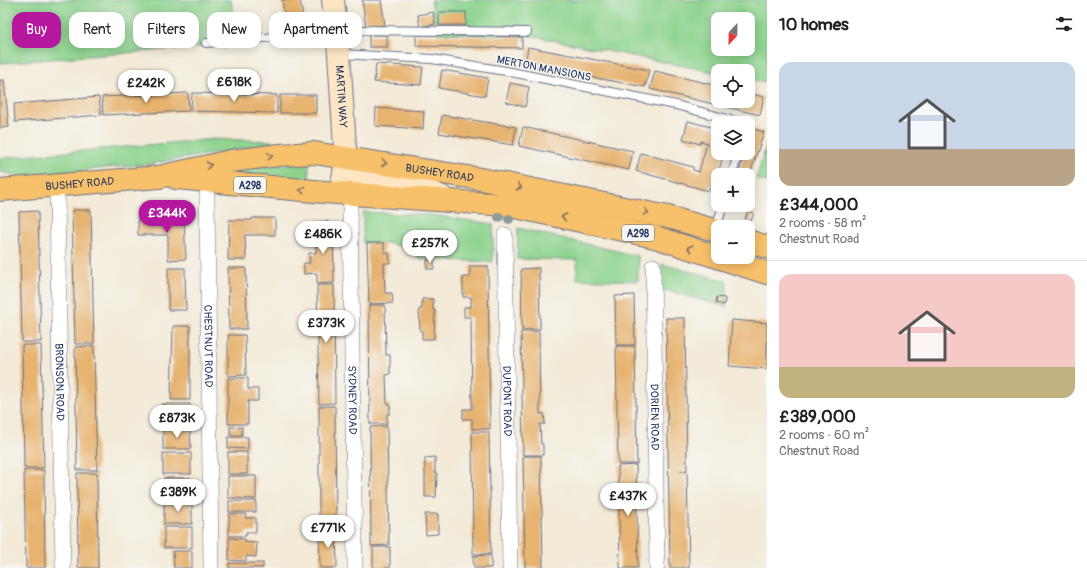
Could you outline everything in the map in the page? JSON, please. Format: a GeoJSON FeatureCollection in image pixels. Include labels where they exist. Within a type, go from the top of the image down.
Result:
{"type":"FeatureCollection","features":[{"type":"Feature","properties":{"kind":"main road","name":"MARTIN WAY"},"geometry":{"type":"LineString","coordinates":[[333,0],[335,12]]}},
{"type":"Feature","properties":{"kind":"main road","name":"MARTIN WAY"},"geometry":{"type":"LineString","coordinates":[[338,48],[346,160],[345,200]]}},
{"type":"Feature","properties":{"kind":"main road","name":"BUSHEY ROAD"},"geometry":{"type":"LineString","coordinates":[[0,190],[159,176],[231,161],[279,155],[314,153],[346,160],[481,179],[668,217],[711,229]]}},
{"type":"Feature","properties":{"kind":"main road","name":"BUSHEY ROAD"},"geometry":{"type":"LineString","coordinates":[[346,160],[357,173],[430,192],[448,200]]}},
{"type":"Feature","properties":{"kind":"main road","name":"BUSHEY ROAD"},"geometry":{"type":"LineString","coordinates":[[159,176],[345,200],[448,200],[506,205],[647,235],[767,273]]}},
{"type":"Feature","properties":{"kind":"main road"},"geometry":{"type":"LineString","coordinates":[[755,243],[767,247]]}},
{"type":"Feature","properties":{"kind":"street","name":"CHESTNUT ROAD"},"geometry":{"type":"LineString","coordinates":[[207,195],[211,568]]}},
{"type":"Feature","properties":{"kind":"street","name":"BRONSON ROAD"},"geometry":{"type":"LineString","coordinates":[[57,197],[63,568]]}},
{"type":"Feature","properties":{"kind":"street","name":"SYDNEY ROAD"},"geometry":{"type":"LineString","coordinates":[[345,200],[355,568]]}},
{"type":"Feature","properties":{"kind":"street","name":"DUPONT ROAD"},"geometry":{"type":"LineString","coordinates":[[505,235],[510,568]]}},
{"type":"Feature","properties":{"kind":"street","name":"DORIEN ROAD"},"geometry":{"type":"LineString","coordinates":[[652,266],[657,568]]}},
{"type":"Feature","properties":{"kind":"lane"},"geometry":{"type":"LineString","coordinates":[[362,30],[437,29],[527,32]]}},
{"type":"Feature","properties":{"kind":"lane"},"geometry":{"type":"LineString","coordinates":[[206,43],[269,37]]}},
{"type":"Feature","properties":{"kind":"lane","name":"MERTON MANSIONS"},"geometry":{"type":"LineString","coordinates":[[339,54],[432,59],[476,66],[676,106],[715,116]]}},
{"type":"Feature","properties":{"kind":"green space"},"geometry":{"type":"Polygon","coordinates":[[[0,0],[231,0],[233,12],[207,12],[207,46],[199,47],[199,12],[133,12],[133,48],[188,48],[0,63],[0,0]]]}},
{"type":"Feature","properties":{"kind":"green space"},"geometry":{"type":"Polygon","coordinates":[[[431,0],[767,0],[767,82],[755,80],[755,64],[711,64],[711,72],[527,35],[437,33],[431,0]]]}},
{"type":"Feature","properties":{"kind":"green space"},"geometry":{"type":"Polygon","coordinates":[[[214,139],[272,141],[271,144],[149,164],[21,176],[0,172],[0,158],[214,139]]]}},
{"type":"Feature","properties":{"kind":"green space"},"geometry":{"type":"Polygon","coordinates":[[[767,143],[767,182],[756,179],[767,143]]]}},
{"type":"Feature","properties":{"kind":"green space"},"geometry":{"type":"Polygon","coordinates":[[[309,163],[309,180],[224,174],[224,169],[309,163]]]}},
{"type":"Feature","properties":{"kind":"green space"},"geometry":{"type":"Polygon","coordinates":[[[363,212],[431,215],[493,224],[493,262],[418,259],[418,250],[386,243],[363,243],[363,212]]]}},
{"type":"Feature","properties":{"kind":"green space"},"geometry":{"type":"Polygon","coordinates":[[[518,228],[638,256],[638,281],[577,279],[577,260],[517,259],[518,228]]]}},
{"type":"Feature","properties":{"kind":"green space"},"geometry":{"type":"Polygon","coordinates":[[[662,264],[727,281],[726,307],[661,289],[662,264]]]}},
{"type":"Feature","properties":{"kind":"building"},"geometry":{"type":"Polygon","coordinates":[[[282,0],[300,0],[302,12],[284,12],[282,0]]]}},
{"type":"Feature","properties":{"kind":"building"},"geometry":{"type":"Polygon","coordinates":[[[362,0],[381,0],[385,25],[366,27],[362,0]]]}},
{"type":"Feature","properties":{"kind":"building"},"geometry":{"type":"Polygon","coordinates":[[[433,12],[435,24],[420,27],[418,15],[433,12]]]}},
{"type":"Feature","properties":{"kind":"building"},"geometry":{"type":"Polygon","coordinates":[[[439,12],[466,12],[466,25],[439,25],[439,12]]]}},
{"type":"Feature","properties":{"kind":"building"},"geometry":{"type":"Polygon","coordinates":[[[369,35],[387,35],[387,47],[369,47],[369,35]]]}},
{"type":"Feature","properties":{"kind":"building"},"geometry":{"type":"Polygon","coordinates":[[[416,35],[522,37],[522,48],[416,46],[416,35]]]}},
{"type":"Feature","properties":{"kind":"building"},"geometry":{"type":"Polygon","coordinates":[[[528,47],[649,70],[645,87],[525,65],[528,47]]]}},
{"type":"Feature","properties":{"kind":"building"},"geometry":{"type":"Polygon","coordinates":[[[376,64],[423,67],[421,85],[374,82],[376,64]]]}},
{"type":"Feature","properties":{"kind":"building"},"geometry":{"type":"Polygon","coordinates":[[[442,70],[488,78],[485,96],[439,88],[442,70]]]}},
{"type":"Feature","properties":{"kind":"building"},"geometry":{"type":"Polygon","coordinates":[[[655,71],[711,84],[711,103],[650,89],[655,71]]]}},
{"type":"Feature","properties":{"kind":"building"},"geometry":{"type":"Polygon","coordinates":[[[0,80],[4,80],[9,127],[0,128],[0,80]]]}},
{"type":"Feature","properties":{"kind":"building"},"geometry":{"type":"Polygon","coordinates":[[[510,83],[529,87],[525,107],[506,102],[510,83]]]}},
{"type":"Feature","properties":{"kind":"building"},"geometry":{"type":"Polygon","coordinates":[[[188,93],[189,111],[103,115],[102,97],[188,93]]]}},
{"type":"Feature","properties":{"kind":"building"},"geometry":{"type":"Polygon","coordinates":[[[192,93],[277,95],[277,113],[191,111],[192,93]]]}},
{"type":"Feature","properties":{"kind":"building"},"geometry":{"type":"Polygon","coordinates":[[[280,95],[316,95],[316,113],[280,113],[280,95]]]}},
{"type":"Feature","properties":{"kind":"building"},"geometry":{"type":"Polygon","coordinates":[[[755,95],[764,97],[760,115],[730,108],[755,108],[755,95]]]}},
{"type":"Feature","properties":{"kind":"building"},"geometry":{"type":"Polygon","coordinates":[[[99,97],[101,115],[15,122],[14,104],[99,97]]]}},
{"type":"Feature","properties":{"kind":"building"},"geometry":{"type":"Polygon","coordinates":[[[376,108],[424,111],[423,129],[375,126],[376,108]]]}},
{"type":"Feature","properties":{"kind":"building"},"geometry":{"type":"Polygon","coordinates":[[[442,115],[516,127],[513,145],[439,133],[442,115]]]}},
{"type":"Feature","properties":{"kind":"building"},"geometry":{"type":"Polygon","coordinates":[[[688,121],[711,127],[711,160],[722,160],[720,168],[711,168],[711,185],[709,191],[636,171],[641,153],[693,167],[693,170],[699,172],[707,143],[701,141],[700,144],[683,139],[688,121]]]}},
{"type":"Feature","properties":{"kind":"building"},"geometry":{"type":"Polygon","coordinates":[[[523,127],[633,151],[629,170],[519,146],[523,127]]]}},
{"type":"Feature","properties":{"kind":"building"},"geometry":{"type":"Polygon","coordinates":[[[755,130],[764,132],[755,159],[755,130]]]}},
{"type":"Feature","properties":{"kind":"building"},"geometry":{"type":"Polygon","coordinates":[[[743,160],[755,160],[752,168],[740,168],[743,160]]]}},
{"type":"Feature","properties":{"kind":"building"},"geometry":{"type":"Polygon","coordinates":[[[72,210],[91,210],[94,344],[75,344],[72,210]]]}},
{"type":"Feature","properties":{"kind":"building"},"geometry":{"type":"Polygon","coordinates":[[[38,211],[41,342],[22,342],[19,212],[38,211]]]}},
{"type":"Feature","properties":{"kind":"building"},"geometry":{"type":"Polygon","coordinates":[[[748,212],[754,213],[751,220],[745,219],[748,212]]]}},
{"type":"Feature","properties":{"kind":"building"},"geometry":{"type":"Polygon","coordinates":[[[138,218],[184,220],[186,259],[168,260],[168,235],[138,235],[138,218]]]}},
{"type":"Feature","properties":{"kind":"building"},"geometry":{"type":"Polygon","coordinates":[[[252,218],[275,218],[275,235],[245,235],[246,260],[228,260],[229,220],[252,220],[252,218]]]}},
{"type":"Feature","properties":{"kind":"building"},"geometry":{"type":"Polygon","coordinates":[[[328,221],[328,225],[333,225],[334,283],[317,284],[317,273],[304,274],[304,263],[310,263],[309,253],[316,253],[316,222],[328,221]]]}},
{"type":"Feature","properties":{"kind":"building"},"geometry":{"type":"Polygon","coordinates":[[[367,243],[384,243],[384,253],[389,253],[390,263],[384,263],[385,293],[392,293],[393,303],[369,304],[367,243]]]}},
{"type":"Feature","properties":{"kind":"building"},"geometry":{"type":"Polygon","coordinates":[[[427,260],[434,260],[434,269],[427,269],[427,260]]]}},
{"type":"Feature","properties":{"kind":"building"},"geometry":{"type":"Polygon","coordinates":[[[470,266],[488,266],[490,429],[472,429],[472,419],[463,419],[463,409],[472,409],[471,317],[464,317],[464,307],[471,307],[471,297],[463,297],[463,277],[470,277],[470,266]]]}},
{"type":"Feature","properties":{"kind":"building"},"geometry":{"type":"Polygon","coordinates":[[[168,268],[185,268],[186,310],[168,310],[168,268]]]}},
{"type":"Feature","properties":{"kind":"building"},"geometry":{"type":"Polygon","coordinates":[[[228,268],[246,268],[247,329],[229,329],[228,268]]]}},
{"type":"Feature","properties":{"kind":"building"},"geometry":{"type":"Polygon","coordinates":[[[539,268],[540,329],[522,330],[521,269],[539,268]]]}},
{"type":"Feature","properties":{"kind":"building"},"geometry":{"type":"Polygon","coordinates":[[[317,285],[334,285],[335,403],[319,404],[317,285]]]}},
{"type":"Feature","properties":{"kind":"building"},"geometry":{"type":"Polygon","coordinates":[[[634,295],[635,345],[616,345],[615,296],[634,295]]]}},
{"type":"Feature","properties":{"kind":"building"},"geometry":{"type":"Polygon","coordinates":[[[717,297],[725,298],[724,305],[716,303],[717,297]]]}},
{"type":"Feature","properties":{"kind":"building"},"geometry":{"type":"Polygon","coordinates":[[[422,299],[433,299],[433,310],[435,310],[434,339],[422,339],[419,309],[422,309],[422,299]]]}},
{"type":"Feature","properties":{"kind":"building"},"geometry":{"type":"Polygon","coordinates":[[[369,305],[385,305],[386,355],[390,355],[390,374],[386,375],[387,404],[390,404],[390,414],[387,414],[387,424],[370,424],[369,305]]]}},
{"type":"Feature","properties":{"kind":"building"},"geometry":{"type":"Polygon","coordinates":[[[666,318],[685,318],[687,470],[680,471],[687,471],[689,568],[670,568],[666,318]]]}},
{"type":"Feature","properties":{"kind":"building"},"geometry":{"type":"Polygon","coordinates":[[[732,320],[767,323],[767,369],[729,366],[732,320]]]}},
{"type":"Feature","properties":{"kind":"building"},"geometry":{"type":"Polygon","coordinates":[[[173,326],[190,326],[190,400],[171,400],[173,326]]]}},
{"type":"Feature","properties":{"kind":"building"},"geometry":{"type":"Polygon","coordinates":[[[539,331],[540,414],[544,413],[545,424],[540,424],[543,455],[523,455],[521,332],[539,331]]]}},
{"type":"Feature","properties":{"kind":"building"},"geometry":{"type":"Polygon","coordinates":[[[228,335],[245,335],[246,375],[228,376],[228,335]]]}},
{"type":"Feature","properties":{"kind":"building"},"geometry":{"type":"Polygon","coordinates":[[[22,345],[41,345],[44,468],[24,468],[22,345]]]}},
{"type":"Feature","properties":{"kind":"building"},"geometry":{"type":"Polygon","coordinates":[[[94,346],[97,470],[77,470],[75,347],[94,346]]]}},
{"type":"Feature","properties":{"kind":"building"},"geometry":{"type":"Polygon","coordinates":[[[616,346],[635,346],[637,464],[618,464],[616,346]]]}},
{"type":"Feature","properties":{"kind":"building"},"geometry":{"type":"Polygon","coordinates":[[[228,378],[248,378],[248,389],[258,389],[258,401],[248,401],[248,424],[228,424],[228,378]]]}},
{"type":"Feature","properties":{"kind":"building"},"geometry":{"type":"Polygon","coordinates":[[[162,404],[190,404],[190,425],[162,425],[162,404]]]}},
{"type":"Feature","properties":{"kind":"building"},"geometry":{"type":"Polygon","coordinates":[[[319,406],[335,406],[336,528],[319,528],[319,406]]]}},
{"type":"Feature","properties":{"kind":"building"},"geometry":{"type":"Polygon","coordinates":[[[387,426],[389,545],[371,546],[370,427],[387,426]]]}},
{"type":"Feature","properties":{"kind":"building"},"geometry":{"type":"Polygon","coordinates":[[[230,427],[242,427],[242,435],[230,435],[230,427]]]}},
{"type":"Feature","properties":{"kind":"building"},"geometry":{"type":"Polygon","coordinates":[[[163,428],[190,428],[191,449],[163,449],[163,428]]]}},
{"type":"Feature","properties":{"kind":"building"},"geometry":{"type":"Polygon","coordinates":[[[472,432],[489,432],[491,554],[473,554],[472,432]]]}},
{"type":"Feature","properties":{"kind":"building"},"geometry":{"type":"Polygon","coordinates":[[[228,437],[248,437],[248,449],[228,448],[228,437]]]}},
{"type":"Feature","properties":{"kind":"building"},"geometry":{"type":"Polygon","coordinates":[[[228,452],[247,452],[247,474],[228,474],[228,452]]]}},
{"type":"Feature","properties":{"kind":"building"},"geometry":{"type":"Polygon","coordinates":[[[163,453],[191,453],[191,474],[163,474],[163,453]]]}},
{"type":"Feature","properties":{"kind":"building"},"geometry":{"type":"Polygon","coordinates":[[[523,456],[541,456],[543,568],[525,568],[523,456]]]}},
{"type":"Feature","properties":{"kind":"building"},"geometry":{"type":"Polygon","coordinates":[[[435,457],[435,473],[437,473],[436,497],[425,497],[425,458],[435,457]]]}},
{"type":"Feature","properties":{"kind":"building"},"geometry":{"type":"Polygon","coordinates":[[[636,465],[638,568],[620,568],[618,466],[636,465]]]}},
{"type":"Feature","properties":{"kind":"building"},"geometry":{"type":"Polygon","coordinates":[[[24,470],[44,470],[45,568],[26,568],[24,470]]]}},
{"type":"Feature","properties":{"kind":"building"},"geometry":{"type":"Polygon","coordinates":[[[77,473],[97,473],[98,568],[78,568],[77,473]]]}},
{"type":"Feature","properties":{"kind":"building"},"geometry":{"type":"Polygon","coordinates":[[[228,476],[256,476],[256,499],[228,498],[228,476]]]}},
{"type":"Feature","properties":{"kind":"building"},"geometry":{"type":"Polygon","coordinates":[[[164,478],[191,478],[192,499],[164,499],[164,478]]]}},
{"type":"Feature","properties":{"kind":"building"},"geometry":{"type":"Polygon","coordinates":[[[229,501],[256,501],[256,512],[229,512],[229,501]]]}},
{"type":"Feature","properties":{"kind":"building"},"geometry":{"type":"Polygon","coordinates":[[[164,502],[192,502],[192,524],[164,524],[164,502]]]}},
{"type":"Feature","properties":{"kind":"building"},"geometry":{"type":"Polygon","coordinates":[[[229,514],[246,514],[245,518],[256,518],[256,532],[246,532],[246,536],[229,536],[229,514]]]}},
{"type":"Feature","properties":{"kind":"building"},"geometry":{"type":"Polygon","coordinates":[[[425,514],[438,514],[438,534],[426,535],[425,514]]]}},
{"type":"Feature","properties":{"kind":"building"},"geometry":{"type":"Polygon","coordinates":[[[164,527],[192,527],[192,548],[164,548],[164,527]]]}},
{"type":"Feature","properties":{"kind":"building"},"geometry":{"type":"Polygon","coordinates":[[[319,530],[336,530],[337,568],[320,568],[319,530]]]}},
{"type":"Feature","properties":{"kind":"building"},"geometry":{"type":"Polygon","coordinates":[[[229,538],[245,539],[245,542],[257,543],[256,557],[246,556],[246,561],[229,560],[229,538]]]}},
{"type":"Feature","properties":{"kind":"building"},"geometry":{"type":"Polygon","coordinates":[[[373,547],[390,547],[390,568],[373,568],[373,547]]]}},
{"type":"Feature","properties":{"kind":"building"},"geometry":{"type":"Polygon","coordinates":[[[173,551],[192,551],[192,568],[174,568],[173,551]]]}},
{"type":"Feature","properties":{"kind":"building"},"geometry":{"type":"Polygon","coordinates":[[[491,555],[491,568],[474,568],[473,556],[491,555]]]}},
{"type":"Feature","properties":{"kind":"building"},"geometry":{"type":"Polygon","coordinates":[[[229,563],[263,563],[263,568],[229,568],[229,563]]]}}]}
